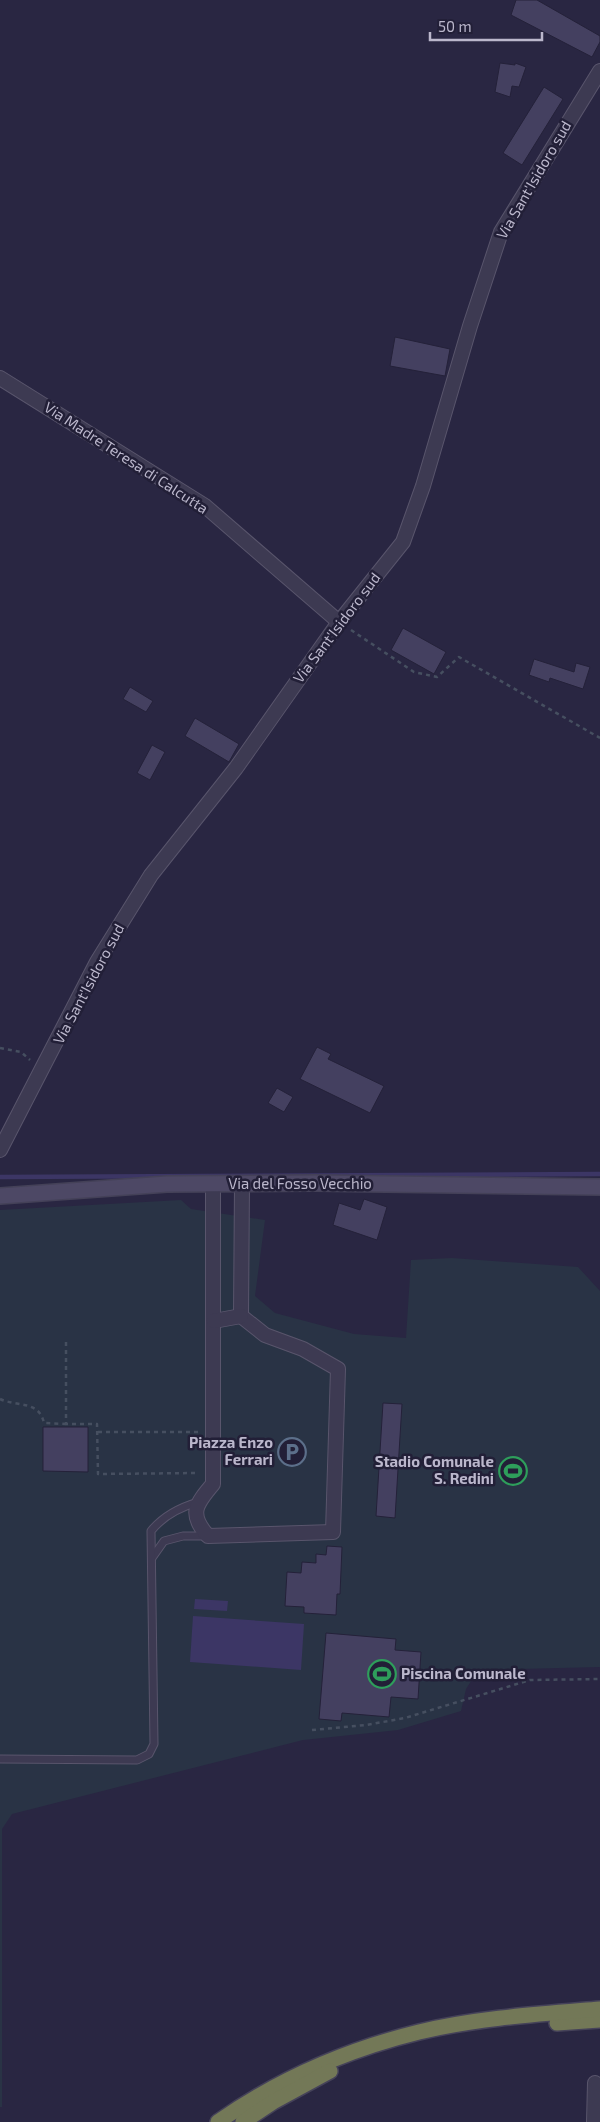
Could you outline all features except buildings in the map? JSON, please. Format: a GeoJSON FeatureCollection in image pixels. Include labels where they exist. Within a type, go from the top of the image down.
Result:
{"type":"FeatureCollection","features":[{"type":"Feature","properties":{"kind":"highway"},"geometry":{"type":"LineString","coordinates":[[218,2122],[273,2087],[351,2052],[420,2032],[463,2024],[600,2009]]}},
{"type":"Feature","properties":{"kind":"highway"},"geometry":{"type":"LineString","coordinates":[[244,2122],[272,2102],[314,2078],[380,2051],[468,2032],[600,2020]]}},
{"type":"Feature","properties":{"kind":"street","name":"Via Sant'Isidoro sud"},"geometry":{"type":"LineString","coordinates":[[0,1150],[43,1070],[97,962],[151,875],[236,768],[339,622],[402,542],[423,486],[470,326],[501,232],[600,70]]}},
{"type":"Feature","properties":{"kind":"street","name":"Via Madre Teresa di Calcutta"},"geometry":{"type":"LineString","coordinates":[[0,378],[205,506],[339,622]]}},
{"type":"Feature","properties":{"kind":"street","name":"Via del Fosso Vecchio"},"geometry":{"type":"LineString","coordinates":[[0,1196],[167,1184],[314,1183],[600,1187]]}},
{"type":"Feature","properties":{"kind":"street"},"geometry":{"type":"LineString","coordinates":[[213,1184],[213,1484],[198,1502],[195,1514],[200,1528],[208,1536],[334,1532],[338,1369],[303,1349],[265,1335],[241,1316]]}},
{"type":"Feature","properties":{"kind":"street"},"geometry":{"type":"LineString","coordinates":[[241,1316],[242,1184]]}},
{"type":"Feature","properties":{"kind":"street"},"geometry":{"type":"LineString","coordinates":[[214,1322],[241,1316]]}},
{"type":"Feature","properties":{"kind":"street"},"geometry":{"type":"LineString","coordinates":[[594,2122],[595,2083]]}},
{"type":"Feature","properties":{"kind":"lane"},"geometry":{"type":"LineString","coordinates":[[0,1759],[137,1760],[149,1754],[154,1744],[151,1531],[158,1522],[186,1506],[198,1502]]}},
{"type":"Feature","properties":{"kind":"lane"},"geometry":{"type":"LineString","coordinates":[[151,1558],[164,1541],[183,1536],[208,1536]]}},
{"type":"Feature","properties":{"kind":"path"},"geometry":{"type":"LineString","coordinates":[[339,622],[414,672],[437,677],[459,657],[600,738]]}},
{"type":"Feature","properties":{"kind":"path"},"geometry":{"type":"LineString","coordinates":[[0,1048],[21,1052],[43,1070]]}},
{"type":"Feature","properties":{"kind":"path"},"geometry":{"type":"LineString","coordinates":[[66,1342],[66,1424]]}},
{"type":"Feature","properties":{"kind":"path"},"geometry":{"type":"LineString","coordinates":[[0,1400],[36,1409],[42,1414],[44,1423],[97,1424],[98,1474],[213,1473]]}},
{"type":"Feature","properties":{"kind":"path"},"geometry":{"type":"LineString","coordinates":[[97,1432],[214,1432]]}},
{"type":"Feature","properties":{"kind":"path"},"geometry":{"type":"LineString","coordinates":[[312,1730],[366,1726],[405,1718],[530,1680],[600,1679]]}},
{"type":"Feature","properties":{"kind":"shaded area"},"geometry":{"type":"Polygon","coordinates":[[[181,1200],[191,1209],[265,1220],[255,1296],[275,1313],[354,1334],[406,1338],[411,1260],[452,1258],[578,1267],[600,1291],[600,1667],[478,1670],[466,1689],[461,1711],[398,1730],[303,1740],[12,1814],[2,1829],[2,2107],[0,2107],[0,1210],[181,1200]]]}},
{"type":"Feature","properties":{"kind":"shaded area"},"geometry":{"type":"Polygon","coordinates":[[[195,1599],[228,1601],[227,1611],[194,1609],[195,1599]]]}},
{"type":"Feature","properties":{"kind":"shaded area"},"geometry":{"type":"Polygon","coordinates":[[[193,1616],[304,1624],[301,1670],[190,1662],[193,1616]]]}},
{"type":"Feature","properties":{"kind":"waterway"},"geometry":{"type":"LineString","coordinates":[[0,1177],[600,1174]]}},
{"type":"Feature","properties":{"kind":"place","name":"Piazza Enzo Ferrari"},"geometry":{"type":"Point","coordinates":[292,1452]}},
{"type":"Feature","properties":{"kind":"place","name":"Stadio Comunale S. Redini"},"geometry":{"type":"Point","coordinates":[513,1471]}},
{"type":"Feature","properties":{"kind":"place","name":"Piscina Comunale"},"geometry":{"type":"Point","coordinates":[382,1674]}}]}
